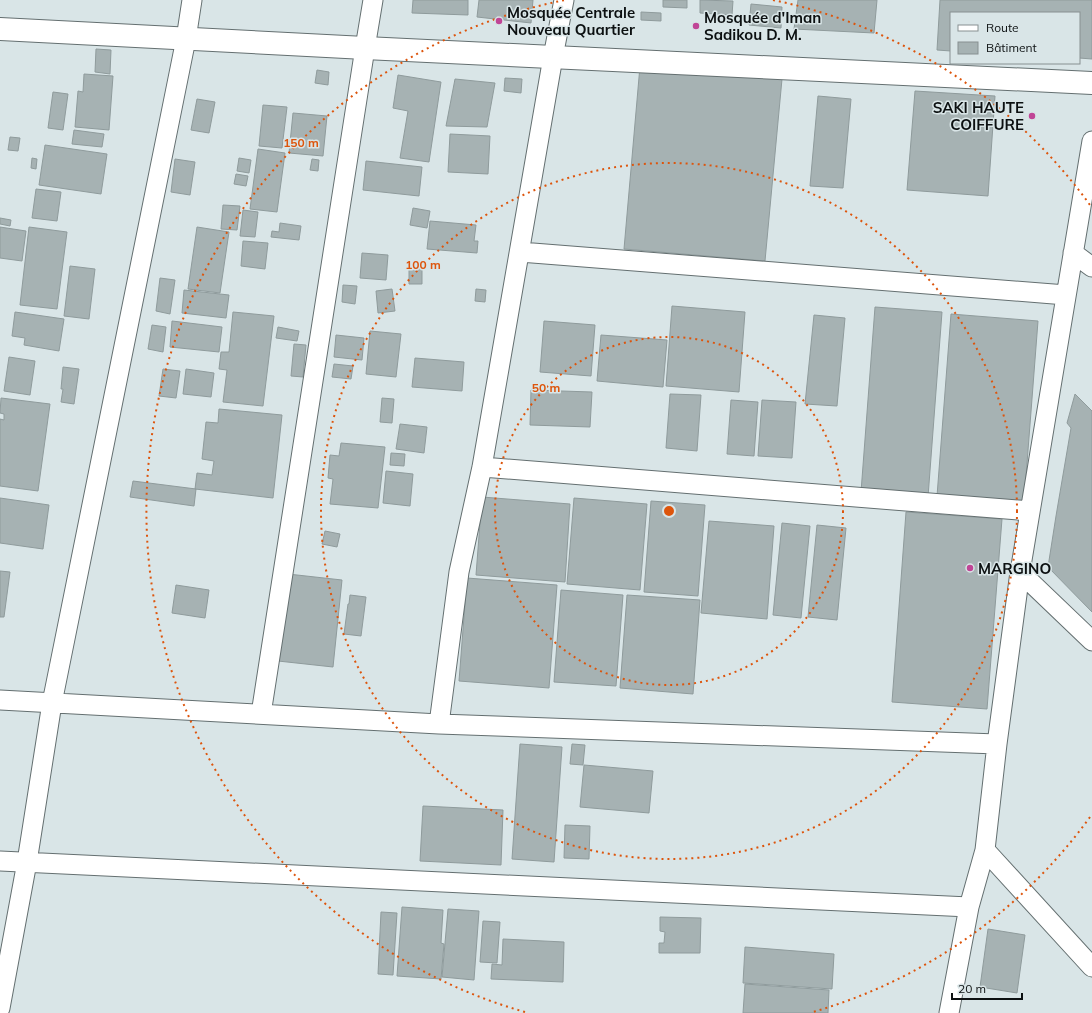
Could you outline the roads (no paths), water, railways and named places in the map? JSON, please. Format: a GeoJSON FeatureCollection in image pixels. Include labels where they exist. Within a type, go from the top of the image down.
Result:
{"type":"FeatureCollection","features":[{"type":"Feature","properties":{"kind":"street"},"geometry":{"type":"LineString","coordinates":[[0,1008],[28,862],[52,703],[186,39],[192,0]]}},
{"type":"Feature","properties":{"kind":"street"},"geometry":{"type":"LineString","coordinates":[[261,714],[373,0]]}},
{"type":"Feature","properties":{"kind":"street"},"geometry":{"type":"LineString","coordinates":[[440,724],[459,572],[482,467],[564,0]]}},
{"type":"Feature","properties":{"kind":"street"},"geometry":{"type":"LineString","coordinates":[[0,29],[553,58],[1092,83]]}},
{"type":"Feature","properties":{"kind":"street"},"geometry":{"type":"LineString","coordinates":[[949,1013],[969,907],[985,850],[996,744],[1020,572],[1092,141]]}},
{"type":"Feature","properties":{"kind":"street"},"geometry":{"type":"LineString","coordinates":[[520,252],[1066,294]]}},
{"type":"Feature","properties":{"kind":"street"},"geometry":{"type":"LineString","coordinates":[[1073,253],[1092,267]]}},
{"type":"Feature","properties":{"kind":"street"},"geometry":{"type":"LineString","coordinates":[[482,467],[1030,511]]}},
{"type":"Feature","properties":{"kind":"street"},"geometry":{"type":"LineString","coordinates":[[1020,572],[1092,641]]}},
{"type":"Feature","properties":{"kind":"street"},"geometry":{"type":"LineString","coordinates":[[0,700],[440,724],[996,744]]}},
{"type":"Feature","properties":{"kind":"street"},"geometry":{"type":"LineString","coordinates":[[985,850],[1092,968]]}},
{"type":"Feature","properties":{"kind":"street"},"geometry":{"type":"LineString","coordinates":[[0,861],[969,907]]}},
{"type":"Feature","properties":{"kind":"place","name":"Mosquée Centrale Nouveau Quartier"},"geometry":{"type":"Point","coordinates":[499,21]}},
{"type":"Feature","properties":{"kind":"place","name":"Mosquée d'Iman Sadikou D. M."},"geometry":{"type":"Point","coordinates":[696,26]}},
{"type":"Feature","properties":{"kind":"place","name":"SAKI HAUTE COIFFURE"},"geometry":{"type":"Point","coordinates":[1032,116]}},
{"type":"Feature","properties":{"kind":"place","name":"MARGINO"},"geometry":{"type":"Point","coordinates":[970,568]}}]}
